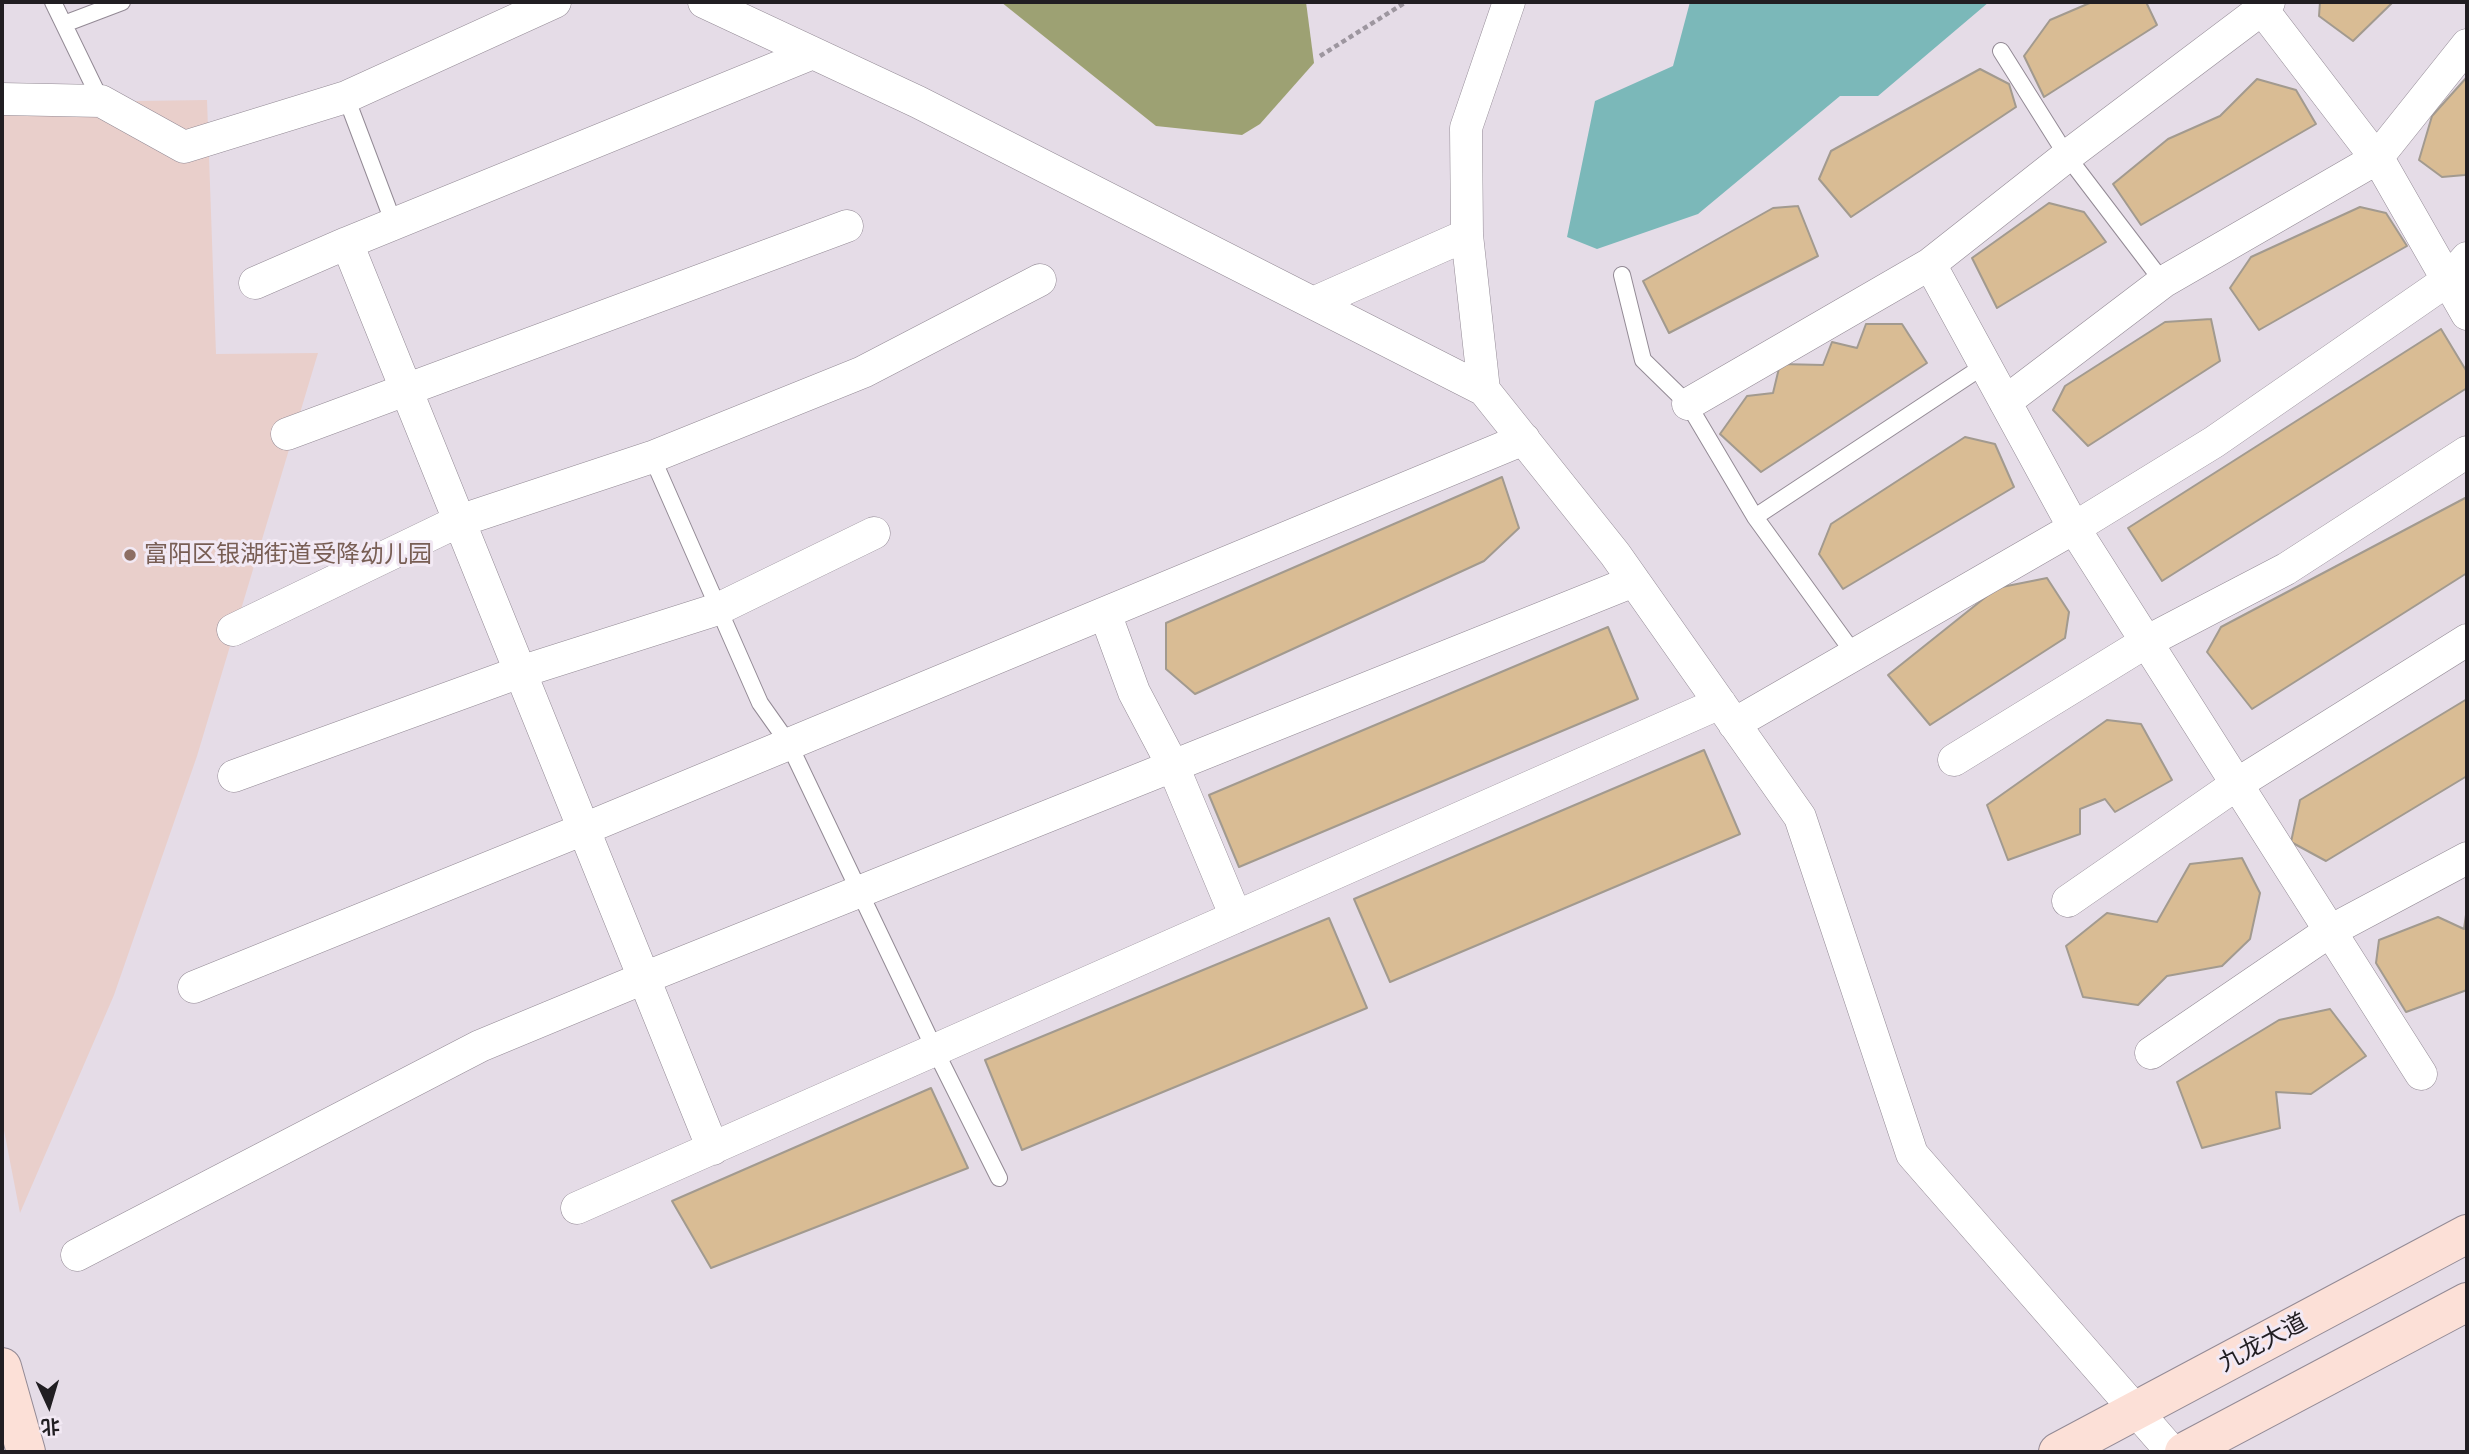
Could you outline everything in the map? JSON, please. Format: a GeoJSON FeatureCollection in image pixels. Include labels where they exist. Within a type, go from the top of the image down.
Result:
{"type":"FeatureCollection","features":[{"type":"Feature","properties":{"kind":"main road","name":"九龙大道"},"geometry":{"type":"LineString","coordinates":[[2058,1452],[2467,1234]]}},
{"type":"Feature","properties":{"kind":"main road"},"geometry":{"type":"LineString","coordinates":[[2183,1452],[2467,1302]]}},
{"type":"Feature","properties":{"kind":"main road"},"geometry":{"type":"LineString","coordinates":[[2,1367],[26,1452]]}},
{"type":"Feature","properties":{"kind":"street"},"geometry":{"type":"LineString","coordinates":[[2,99],[101,101],[184,147],[346,97],[555,2]]}},
{"type":"Feature","properties":{"kind":"street"},"geometry":{"type":"LineString","coordinates":[[704,2],[918,102],[1484,390],[1615,554],[1800,817],[1912,1154],[2172,1452]]}},
{"type":"Feature","properties":{"kind":"street"},"geometry":{"type":"LineString","coordinates":[[1484,390],[1467,235],[1466,128],[1509,2]]}},
{"type":"Feature","properties":{"kind":"street"},"geometry":{"type":"LineString","coordinates":[[1688,404],[1930,264],[2265,6],[2458,269],[2467,314]]}},
{"type":"Feature","properties":{"kind":"street"},"geometry":{"type":"LineString","coordinates":[[2006,402],[2163,282],[2376,159],[2467,45]]}},
{"type":"Feature","properties":{"kind":"street"},"geometry":{"type":"LineString","coordinates":[[255,283],[813,53]]}},
{"type":"Feature","properties":{"kind":"street"},"geometry":{"type":"LineString","coordinates":[[287,434],[847,226]]}},
{"type":"Feature","properties":{"kind":"street"},"geometry":{"type":"LineString","coordinates":[[1313,303],[1467,235]]}},
{"type":"Feature","properties":{"kind":"street"},"geometry":{"type":"LineString","coordinates":[[347,243],[713,1149]]}},
{"type":"Feature","properties":{"kind":"street"},"geometry":{"type":"LineString","coordinates":[[1930,264],[2074,528],[2421,1074]]}},
{"type":"Feature","properties":{"kind":"street"},"geometry":{"type":"LineString","coordinates":[[577,1208],[1236,918],[1727,714],[1855,655],[2074,528],[2214,442],[2458,269]]}},
{"type":"Feature","properties":{"kind":"street"},"geometry":{"type":"LineString","coordinates":[[233,630],[459,521],[652,457],[863,372],[1041,280]]}},
{"type":"Feature","properties":{"kind":"street"},"geometry":{"type":"LineString","coordinates":[[194,987],[584,829],[1524,439]]}},
{"type":"Feature","properties":{"kind":"street"},"geometry":{"type":"LineString","coordinates":[[1954,760],[2146,642],[2286,569],[2467,452]]}},
{"type":"Feature","properties":{"kind":"street"},"geometry":{"type":"LineString","coordinates":[[234,776],[520,672],[718,609],[874,533]]}},
{"type":"Feature","properties":{"kind":"street"},"geometry":{"type":"LineString","coordinates":[[77,1255],[480,1046],[1634,582]]}},
{"type":"Feature","properties":{"kind":"street"},"geometry":{"type":"LineString","coordinates":[[1105,612],[1134,692],[1174,766],[1236,918]]}},
{"type":"Feature","properties":{"kind":"street"},"geometry":{"type":"LineString","coordinates":[[2068,901],[2236,784],[2467,640]]}},
{"type":"Feature","properties":{"kind":"street"},"geometry":{"type":"LineString","coordinates":[[2151,1053],[2330,931],[2467,858]]}},
{"type":"Feature","properties":{"kind":"lane"},"geometry":{"type":"LineString","coordinates":[[53,2],[101,101]]}},
{"type":"Feature","properties":{"kind":"lane"},"geometry":{"type":"LineString","coordinates":[[64,24],[122,2]]}},
{"type":"Feature","properties":{"kind":"lane"},"geometry":{"type":"LineString","coordinates":[[2001,51],[2067,156],[2163,282]]}},
{"type":"Feature","properties":{"kind":"lane"},"geometry":{"type":"LineString","coordinates":[[346,97],[394,224]]}},
{"type":"Feature","properties":{"kind":"lane"},"geometry":{"type":"LineString","coordinates":[[1622,275],[1643,360],[1688,404],[1755,517],[1855,655]]}},
{"type":"Feature","properties":{"kind":"lane"},"geometry":{"type":"LineString","coordinates":[[1755,517],[1985,365]]}},
{"type":"Feature","properties":{"kind":"lane"},"geometry":{"type":"LineString","coordinates":[[652,457],[760,703],[789,744],[935,1051],[999,1178]]}},
{"type":"Feature","properties":{"kind":"path"},"geometry":{"type":"LineString","coordinates":[[1320,56],[1406,2]]}},
{"type":"Feature","properties":{"kind":"shaded area","name":"富阳区银湖街道受降幼儿园"},"geometry":{"type":"Polygon","coordinates":[[[207,100],[216,354],[318,353],[197,756],[114,995],[20,1213],[2,1120],[2,103],[207,100]]]}},
{"type":"Feature","properties":{"kind":"green space"},"geometry":{"type":"Polygon","coordinates":[[[1001,2],[1306,2],[1314,63],[1260,124],[1242,135],[1156,126],[1001,2]]]}},
{"type":"Feature","properties":{"kind":"water"},"geometry":{"type":"Polygon","coordinates":[[[1690,2],[1989,2],[1878,96],[1840,96],[1698,214],[1597,249],[1567,237],[1595,101],[1673,66],[1690,2]]]}},
{"type":"Feature","properties":{"kind":"building"},"geometry":{"type":"Polygon","coordinates":[[[2092,2],[2146,2],[2157,25],[2044,97],[2024,56],[2050,20],[2092,2]]]}},
{"type":"Feature","properties":{"kind":"building"},"geometry":{"type":"Polygon","coordinates":[[[2320,2],[2393,2],[2353,41],[2319,16],[2320,2]]]}},
{"type":"Feature","properties":{"kind":"building"},"geometry":{"type":"Polygon","coordinates":[[[1980,69],[2009,84],[2016,107],[1851,217],[1819,179],[1831,151],[1980,69]]]}},
{"type":"Feature","properties":{"kind":"building"},"geometry":{"type":"Polygon","coordinates":[[[2467,77],[2467,172],[2465,175],[2442,177],[2419,160],[2432,116],[2467,77]]]}},
{"type":"Feature","properties":{"kind":"building"},"geometry":{"type":"Polygon","coordinates":[[[2257,79],[2296,90],[2316,124],[2141,225],[2113,184],[2168,139],[2220,116],[2257,79]]]}},
{"type":"Feature","properties":{"kind":"building"},"geometry":{"type":"Polygon","coordinates":[[[2049,203],[2084,212],[2106,242],[1997,308],[1972,258],[2049,203]]]}},
{"type":"Feature","properties":{"kind":"building"},"geometry":{"type":"Polygon","coordinates":[[[1798,206],[1818,256],[1669,333],[1643,281],[1773,208],[1798,206]]]}},
{"type":"Feature","properties":{"kind":"building"},"geometry":{"type":"Polygon","coordinates":[[[2360,207],[2386,213],[2407,246],[2259,330],[2230,288],[2251,257],[2360,207]]]}},
{"type":"Feature","properties":{"kind":"building"},"geometry":{"type":"Polygon","coordinates":[[[2211,319],[2220,361],[2088,446],[2053,410],[2065,386],[2165,322],[2211,319]]]}},
{"type":"Feature","properties":{"kind":"building"},"geometry":{"type":"Polygon","coordinates":[[[1866,324],[1902,324],[1927,363],[1761,472],[1720,434],[1747,396],[1773,393],[1780,364],[1823,365],[1832,342],[1857,348],[1866,324]]]}},
{"type":"Feature","properties":{"kind":"building"},"geometry":{"type":"Polygon","coordinates":[[[2441,329],[2467,372],[2467,388],[2162,581],[2128,528],[2441,329]]]}},
{"type":"Feature","properties":{"kind":"building"},"geometry":{"type":"Polygon","coordinates":[[[1965,437],[1995,444],[2014,487],[1843,589],[1819,554],[1831,524],[1965,437]]]}},
{"type":"Feature","properties":{"kind":"building"},"geometry":{"type":"Polygon","coordinates":[[[1502,477],[1519,528],[1484,561],[1195,694],[1166,669],[1166,623],[1502,477]]]}},
{"type":"Feature","properties":{"kind":"building"},"geometry":{"type":"Polygon","coordinates":[[[2467,497],[2467,573],[2252,709],[2207,652],[2221,627],[2467,497]]]}},
{"type":"Feature","properties":{"kind":"building"},"geometry":{"type":"Polygon","coordinates":[[[2047,578],[2069,612],[2065,638],[1930,725],[1888,675],[1997,588],[2047,578]]]}},
{"type":"Feature","properties":{"kind":"building"},"geometry":{"type":"Polygon","coordinates":[[[1608,627],[1638,699],[1239,867],[1209,795],[1608,627]]]}},
{"type":"Feature","properties":{"kind":"building"},"geometry":{"type":"Polygon","coordinates":[[[2467,699],[2467,776],[2326,861],[2291,842],[2300,800],[2467,699]]]}},
{"type":"Feature","properties":{"kind":"building"},"geometry":{"type":"Polygon","coordinates":[[[2107,720],[2141,724],[2172,780],[2115,812],[2105,799],[2080,809],[2080,834],[2008,860],[1987,805],[2107,720]]]}},
{"type":"Feature","properties":{"kind":"building"},"geometry":{"type":"Polygon","coordinates":[[[1704,750],[1740,834],[1390,982],[1354,899],[1704,750]]]}},
{"type":"Feature","properties":{"kind":"building"},"geometry":{"type":"Polygon","coordinates":[[[2242,858],[2260,893],[2250,939],[2222,966],[2167,976],[2138,1005],[2083,997],[2066,946],[2107,913],[2157,922],[2190,864],[2242,858]]]}},
{"type":"Feature","properties":{"kind":"building"},"geometry":{"type":"Polygon","coordinates":[[[2467,908],[2467,990],[2406,1012],[2376,963],[2379,940],[2438,917],[2464,929],[2467,908]]]}},
{"type":"Feature","properties":{"kind":"building"},"geometry":{"type":"Polygon","coordinates":[[[1329,918],[1367,1008],[1022,1150],[985,1060],[1329,918]]]}},
{"type":"Feature","properties":{"kind":"building"},"geometry":{"type":"Polygon","coordinates":[[[2330,1009],[2366,1056],[2311,1094],[2276,1092],[2280,1128],[2202,1148],[2177,1082],[2279,1020],[2330,1009]]]}},
{"type":"Feature","properties":{"kind":"building"},"geometry":{"type":"Polygon","coordinates":[[[931,1088],[968,1168],[711,1268],[672,1201],[931,1088]]]}},
{"type":"Feature","properties":{"kind":"place","name":"富阳区银湖街道受降幼儿园"},"geometry":{"type":"Point","coordinates":[130,555]}}]}
